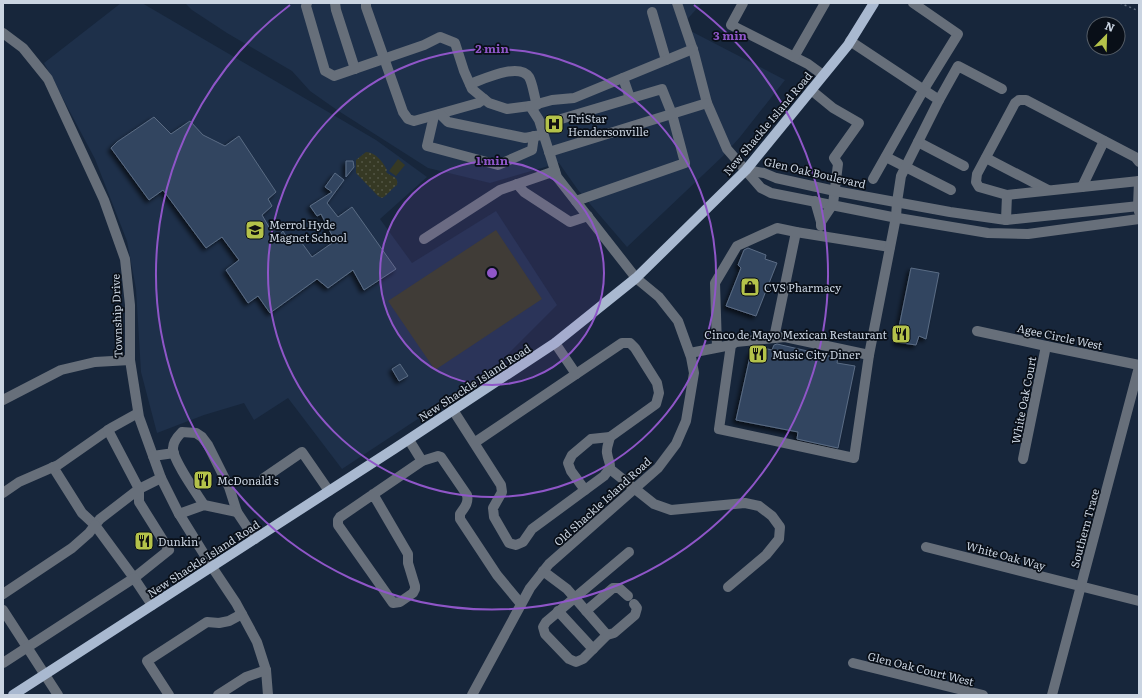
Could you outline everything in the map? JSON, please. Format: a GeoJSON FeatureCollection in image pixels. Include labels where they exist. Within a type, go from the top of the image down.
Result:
{"type":"FeatureCollection","features":[{"type":"Feature","properties":{"kind":"main road","name":"New Shackle Island Road"},"geometry":{"type":"LineString","coordinates":[[13,695],[409,440],[555,343],[636,278],[746,170],[850,41],[874,3]]}},
{"type":"Feature","properties":{"kind":"street"},"geometry":{"type":"LineString","coordinates":[[307,3],[306,6],[325,71],[334,76],[424,46],[440,37],[455,43],[464,71],[472,89],[489,103],[507,109],[534,105],[552,100],[574,98],[693,49]]}},
{"type":"Feature","properties":{"kind":"street"},"geometry":{"type":"LineString","coordinates":[[336,3],[336,10],[355,69]]}},
{"type":"Feature","properties":{"kind":"street"},"geometry":{"type":"LineString","coordinates":[[366,3],[366,7],[403,112],[408,119],[414,121],[437,115],[478,103],[484,99]]}},
{"type":"Feature","properties":{"kind":"street"},"geometry":{"type":"LineString","coordinates":[[677,3],[693,49],[707,103],[727,149],[746,170]]}},
{"type":"Feature","properties":{"kind":"street"},"geometry":{"type":"LineString","coordinates":[[743,3],[731,25],[808,64],[823,75]]}},
{"type":"Feature","properties":{"kind":"street"},"geometry":{"type":"LineString","coordinates":[[794,57],[825,3]]}},
{"type":"Feature","properties":{"kind":"street"},"geometry":{"type":"LineString","coordinates":[[873,179],[924,89],[958,34],[913,3]]}},
{"type":"Feature","properties":{"kind":"street"},"geometry":{"type":"LineString","coordinates":[[652,12],[666,60]]}},
{"type":"Feature","properties":{"kind":"street","name":"Township Drive"},"geometry":{"type":"LineString","coordinates":[[3,34],[23,48],[48,79],[104,200],[126,259],[130,305],[130,360],[138,413],[161,478],[179,514],[236,603],[257,642],[266,670],[268,695]]}},
{"type":"Feature","properties":{"kind":"street"},"geometry":{"type":"LineString","coordinates":[[850,41],[939,100]]}},
{"type":"Feature","properties":{"kind":"street"},"geometry":{"type":"LineString","coordinates":[[731,345],[719,429],[854,458],[869,355],[896,217],[901,176],[939,100],[958,66],[1002,89]]}},
{"type":"Feature","properties":{"kind":"street","name":"Old Shackle Island Road"},"geometry":{"type":"LineString","coordinates":[[470,84],[509,71],[517,70],[525,73],[530,78],[534,105],[539,120],[540,132],[549,152],[557,177],[636,278],[659,297],[678,321],[690,352],[694,373],[686,421],[676,444],[658,468],[636,489],[549,564],[543,571],[530,588],[472,695]]}},
{"type":"Feature","properties":{"kind":"street"},"geometry":{"type":"LineString","coordinates":[[623,78],[630,98]]}},
{"type":"Feature","properties":{"kind":"street"},"geometry":{"type":"LineString","coordinates":[[437,115],[448,122],[525,138],[630,98],[662,89],[672,114],[685,163],[576,201]]}},
{"type":"Feature","properties":{"kind":"street"},"geometry":{"type":"LineString","coordinates":[[811,90],[833,108],[859,123],[834,158],[838,164],[833,204],[821,222]]}},
{"type":"Feature","properties":{"kind":"street"},"geometry":{"type":"LineString","coordinates":[[1139,162],[1135,157],[1026,100],[1019,100],[1015,104],[977,174],[976,182],[980,187],[1007,195],[1139,181],[1139,208]]}},
{"type":"Feature","properties":{"kind":"street"},"geometry":{"type":"LineString","coordinates":[[549,152],[707,103]]}},
{"type":"Feature","properties":{"kind":"street"},"geometry":{"type":"LineString","coordinates":[[437,115],[427,146],[498,166],[532,150],[540,132]]}},
{"type":"Feature","properties":{"kind":"street"},"geometry":{"type":"LineString","coordinates":[[1082,187],[1104,141]]}},
{"type":"Feature","properties":{"kind":"street"},"geometry":{"type":"LineString","coordinates":[[918,142],[964,166]]}},
{"type":"Feature","properties":{"kind":"street"},"geometry":{"type":"LineString","coordinates":[[886,157],[951,190]]}},
{"type":"Feature","properties":{"kind":"street"},"geometry":{"type":"LineString","coordinates":[[986,158],[1048,191]]}},
{"type":"Feature","properties":{"kind":"street"},"geometry":{"type":"LineString","coordinates":[[424,239],[500,190],[555,170]]}},
{"type":"Feature","properties":{"kind":"street","name":"Glen Oak Boulevard"},"geometry":{"type":"LineString","coordinates":[[746,170],[764,173],[776,178],[835,191],[950,212],[1006,220],[1139,208]]}},
{"type":"Feature","properties":{"kind":"street","name":"Glen Oak Boulevard"},"geometry":{"type":"LineString","coordinates":[[746,170],[761,188],[771,193],[971,231],[1022,234],[1049,232],[1139,219]]}},
{"type":"Feature","properties":{"kind":"street"},"geometry":{"type":"LineString","coordinates":[[517,184],[524,192],[570,222],[588,216]]}},
{"type":"Feature","properties":{"kind":"street"},"geometry":{"type":"LineString","coordinates":[[1006,220],[1007,195]]}},
{"type":"Feature","properties":{"kind":"street"},"geometry":{"type":"LineString","coordinates":[[814,201],[821,222],[820,235]]}},
{"type":"Feature","properties":{"kind":"street"},"geometry":{"type":"LineString","coordinates":[[718,347],[715,283],[737,246],[778,228],[890,247]]}},
{"type":"Feature","properties":{"kind":"street"},"geometry":{"type":"LineString","coordinates":[[774,338],[796,232]]}},
{"type":"Feature","properties":{"kind":"street","name":"Agee Circle West"},"geometry":{"type":"LineString","coordinates":[[977,331],[1139,366]]}},
{"type":"Feature","properties":{"kind":"street"},"geometry":{"type":"LineString","coordinates":[[690,352],[731,345],[736,342],[785,336],[869,355]]}},
{"type":"Feature","properties":{"kind":"street"},"geometry":{"type":"LineString","coordinates":[[555,343],[576,374]]}},
{"type":"Feature","properties":{"kind":"street"},"geometry":{"type":"LineString","coordinates":[[474,443],[622,343],[630,343],[635,348],[657,383],[659,394],[656,404],[610,437],[591,439],[572,455],[568,463],[571,471],[585,490]]}},
{"type":"Feature","properties":{"kind":"street","name":"White Oak Court"},"geometry":{"type":"LineString","coordinates":[[1023,459],[1046,346]]}},
{"type":"Feature","properties":{"kind":"street"},"geometry":{"type":"LineString","coordinates":[[3,400],[61,370],[95,362],[130,360]]}},
{"type":"Feature","properties":{"kind":"street","name":"Southern Trace"},"geometry":{"type":"LineString","coordinates":[[1052,695],[1139,366]]}},
{"type":"Feature","properties":{"kind":"street"},"geometry":{"type":"LineString","coordinates":[[453,410],[501,484],[502,492],[494,508],[494,517],[509,543],[516,545],[523,542],[532,529],[604,476],[610,469],[610,462],[607,452],[610,437]]}},
{"type":"Feature","properties":{"kind":"street"},"geometry":{"type":"LineString","coordinates":[[3,493],[20,482],[53,468],[108,430],[138,413]]}},
{"type":"Feature","properties":{"kind":"street"},"geometry":{"type":"LineString","coordinates":[[3,663],[134,578],[169,550],[139,502],[139,489],[108,430]]}},
{"type":"Feature","properties":{"kind":"street"},"geometry":{"type":"LineString","coordinates":[[204,505],[175,457],[172,447],[182,432],[196,433],[202,437],[229,487],[237,512],[255,540]]}},
{"type":"Feature","properties":{"kind":"street"},"geometry":{"type":"LineString","coordinates":[[409,440],[422,461]]}},
{"type":"Feature","properties":{"kind":"street"},"geometry":{"type":"LineString","coordinates":[[264,478],[302,452],[329,491]]}},
{"type":"Feature","properties":{"kind":"street"},"geometry":{"type":"LineString","coordinates":[[153,456],[174,453]]}},
{"type":"Feature","properties":{"kind":"street"},"geometry":{"type":"LineString","coordinates":[[373,494],[408,554],[408,563],[415,586],[413,593],[396,604],[393,603],[338,525],[338,520],[340,517],[373,494],[422,461],[438,456],[441,457],[467,495],[467,505],[460,514],[460,519],[497,575],[521,604]]}},
{"type":"Feature","properties":{"kind":"street"},"geometry":{"type":"LineString","coordinates":[[53,468],[82,513],[94,525],[134,578],[152,605]]}},
{"type":"Feature","properties":{"kind":"street"},"geometry":{"type":"LineString","coordinates":[[610,469],[654,504],[671,510],[745,503],[758,506],[772,516],[780,528],[779,538],[766,555],[728,587]]}},
{"type":"Feature","properties":{"kind":"street"},"geometry":{"type":"LineString","coordinates":[[3,594],[72,548],[89,533],[100,519],[139,489],[161,478]]}},
{"type":"Feature","properties":{"kind":"street"},"geometry":{"type":"LineString","coordinates":[[179,514],[204,505],[237,512]]}},
{"type":"Feature","properties":{"kind":"street","name":"White Oak Way"},"geometry":{"type":"LineString","coordinates":[[926,547],[1139,601]]}},
{"type":"Feature","properties":{"kind":"street"},"geometry":{"type":"LineString","coordinates":[[586,611],[613,588],[619,588],[637,608],[635,615],[614,633],[608,635],[583,658],[576,662],[569,658],[545,634],[543,627],[546,622],[574,597],[629,552]]}},
{"type":"Feature","properties":{"kind":"street"},"geometry":{"type":"LineString","coordinates":[[543,571],[567,589],[608,635]]}},
{"type":"Feature","properties":{"kind":"street"},"geometry":{"type":"LineString","coordinates":[[3,610],[58,695]]}},
{"type":"Feature","properties":{"kind":"street"},"geometry":{"type":"LineString","coordinates":[[558,611],[593,649]]}},
{"type":"Feature","properties":{"kind":"street"},"geometry":{"type":"LineString","coordinates":[[169,695],[147,661],[207,622],[219,623],[230,621],[242,614]]}},
{"type":"Feature","properties":{"kind":"street","name":"Glen Oak Court West"},"geometry":{"type":"LineString","coordinates":[[853,663],[983,695]]}},
{"type":"Feature","properties":{"kind":"street"},"geometry":{"type":"LineString","coordinates":[[218,695],[246,677],[266,670]]}},
{"type":"Feature","properties":{"kind":"path"},"geometry":{"type":"LineString","coordinates":[[1120,3],[1139,11]]}},
{"type":"Feature","properties":{"kind":"shaded area","name":"Merrol Hyde Magnet School"},"geometry":{"type":"Polygon","coordinates":[[[121,3],[142,3],[376,140],[427,177],[380,219],[412,263],[496,211],[557,305],[492,370],[342,469],[288,398],[254,420],[244,403],[204,415],[157,433],[141,372],[136,289],[127,241],[95,159],[44,63],[121,3]]]}},
{"type":"Feature","properties":{"kind":"shaded area","name":"TriStar Hendersonville"},"geometry":{"type":"Polygon","coordinates":[[[185,3],[702,3],[681,26],[785,80],[723,156],[627,247],[578,190],[559,163],[490,183],[428,168],[310,91],[292,71],[227,33],[192,10],[185,3]]]}},
{"type":"Feature","properties":{"kind":"green space"},"geometry":{"type":"Polygon","coordinates":[[[366,152],[373,154],[378,158],[387,170],[386,172],[397,180],[397,185],[382,198],[378,196],[356,173],[356,160],[366,152]]]}},
{"type":"Feature","properties":{"kind":"green space"},"geometry":{"type":"Polygon","coordinates":[[[398,159],[405,165],[396,176],[389,171],[398,159]]]}},
{"type":"Feature","properties":{"kind":"green space"},"geometry":{"type":"Polygon","coordinates":[[[496,230],[542,299],[435,370],[388,301],[496,230]]]}},
{"type":"Feature","properties":{"kind":"building"},"geometry":{"type":"Polygon","coordinates":[[[154,117],[171,134],[190,121],[203,135],[225,146],[239,136],[276,192],[268,199],[272,206],[262,215],[276,239],[283,231],[291,245],[299,239],[312,257],[335,241],[321,214],[317,216],[310,206],[332,192],[325,187],[335,173],[344,180],[327,203],[338,217],[352,207],[396,269],[364,290],[353,270],[328,288],[317,279],[270,313],[258,296],[248,303],[226,270],[239,260],[222,237],[206,248],[163,190],[149,200],[111,148],[117,142],[154,117]]]}},
{"type":"Feature","properties":{"kind":"building"},"geometry":{"type":"Polygon","coordinates":[[[346,161],[353,161],[354,167],[346,177],[346,161]]]}},
{"type":"Feature","properties":{"kind":"building","name":"CVS Pharmacy"},"geometry":{"type":"Polygon","coordinates":[[[748,248],[766,255],[765,259],[777,263],[756,316],[726,306],[741,268],[738,265],[744,250],[748,248]]]}},
{"type":"Feature","properties":{"kind":"building"},"geometry":{"type":"Polygon","coordinates":[[[911,268],[939,273],[926,339],[919,336],[916,345],[896,342],[911,268]]]}},
{"type":"Feature","properties":{"kind":"building"},"geometry":{"type":"Polygon","coordinates":[[[777,344],[838,358],[837,363],[855,366],[838,448],[797,439],[798,432],[736,420],[751,352],[758,347],[772,350],[774,345],[777,344]]]}},
{"type":"Feature","properties":{"kind":"building"},"geometry":{"type":"Polygon","coordinates":[[[400,364],[408,376],[399,381],[392,369],[400,364]]]}},
{"type":"Feature","properties":{"kind":"place","name":"TriStar Hendersonville"},"geometry":{"type":"Point","coordinates":[554,124]}},
{"type":"Feature","properties":{"kind":"place","name":"Merrol Hyde Magnet School"},"geometry":{"type":"Point","coordinates":[255,230]}},
{"type":"Feature","properties":{"kind":"place","name":"CVS Pharmacy"},"geometry":{"type":"Point","coordinates":[750,287]}},
{"type":"Feature","properties":{"kind":"place","name":"Cinco de Mayo Mexican Restaurant"},"geometry":{"type":"Point","coordinates":[901,334]}},
{"type":"Feature","properties":{"kind":"place","name":"Music City Diner"},"geometry":{"type":"Point","coordinates":[758,354]}},
{"type":"Feature","properties":{"kind":"place","name":"McDonald's"},"geometry":{"type":"Point","coordinates":[203,480]}},
{"type":"Feature","properties":{"kind":"place","name":"Dunkin'"},"geometry":{"type":"Point","coordinates":[144,541]}}]}
